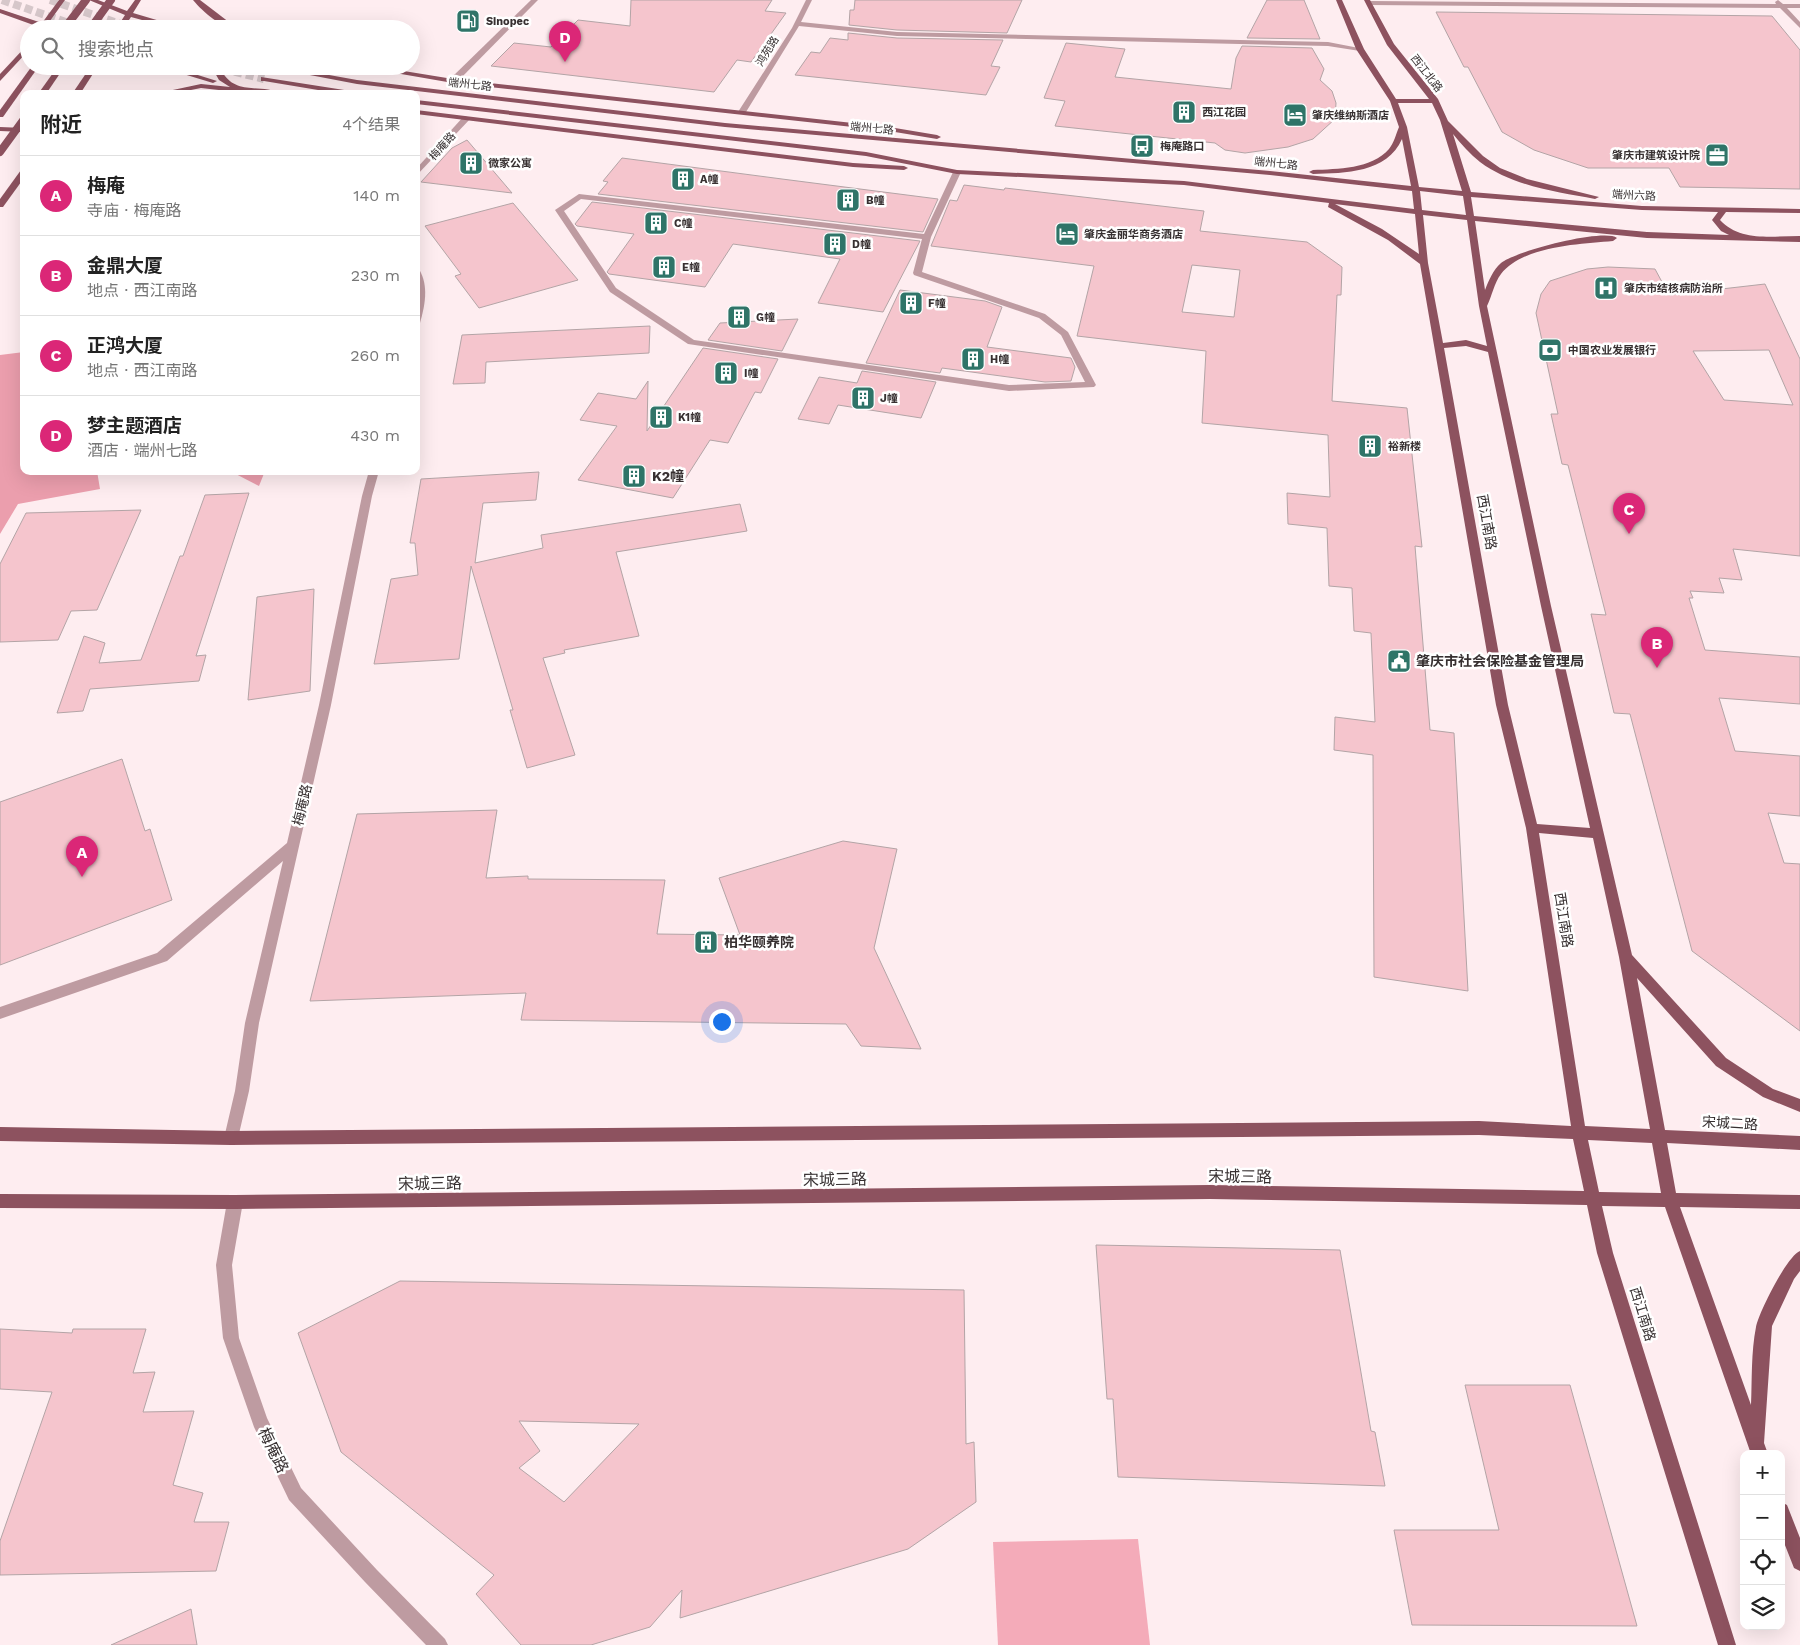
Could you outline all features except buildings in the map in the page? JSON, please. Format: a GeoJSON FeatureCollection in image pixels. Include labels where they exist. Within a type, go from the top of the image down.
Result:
{"type":"FeatureCollection","features":[{"type":"Feature","properties":{"kind":"main road"},"geometry":{"type":"LineString","coordinates":[[47,20],[62,0]]}},
{"type":"Feature","properties":{"kind":"main road"},"geometry":{"type":"LineString","coordinates":[[71,20],[86,0]]}},
{"type":"Feature","properties":{"kind":"main road"},"geometry":{"type":"LineString","coordinates":[[92,0],[151,20]]}},
{"type":"Feature","properties":{"kind":"main road"},"geometry":{"type":"LineString","coordinates":[[97,20],[111,0]]}},
{"type":"Feature","properties":{"kind":"main road"},"geometry":{"type":"LineString","coordinates":[[125,20],[138,0]]}},
{"type":"Feature","properties":{"kind":"main road"},"geometry":{"type":"LineString","coordinates":[[196,0],[222,20]]}},
{"type":"Feature","properties":{"kind":"main road"},"geometry":{"type":"LineString","coordinates":[[1338,0],[1360,48],[1394,101],[1403,127],[1416,189]]}},
{"type":"Feature","properties":{"kind":"main road","name":"西江北路"},"geometry":{"type":"LineString","coordinates":[[1368,1],[1391,45],[1435,101],[1444,120],[1468,194]]}},
{"type":"Feature","properties":{"kind":"main road"},"geometry":{"type":"LineString","coordinates":[[0,11],[24,20]]}},
{"type":"Feature","properties":{"kind":"main road"},"geometry":{"type":"LineString","coordinates":[[0,79],[20,56]]}},
{"type":"Feature","properties":{"kind":"main road"},"geometry":{"type":"LineString","coordinates":[[0,115],[29,75]]}},
{"type":"Feature","properties":{"kind":"main road"},"geometry":{"type":"LineString","coordinates":[[45,90],[56,75]]}},
{"type":"Feature","properties":{"kind":"main road"},"geometry":{"type":"LineString","coordinates":[[79,90],[89,75]]}},
{"type":"Feature","properties":{"kind":"main road"},"geometry":{"type":"LineString","coordinates":[[192,75],[237,88]]}},
{"type":"Feature","properties":{"kind":"main road"},"geometry":{"type":"LineString","coordinates":[[220,75],[237,88]]}},
{"type":"Feature","properties":{"kind":"main road","name":"端州七路"},"geometry":{"type":"LineString","coordinates":[[317,75],[357,82],[726,125],[1270,173],[1468,194]]}},
{"type":"Feature","properties":{"kind":"main road"},"geometry":{"type":"LineString","coordinates":[[415,75],[453,81],[889,129],[1011,151]]}},
{"type":"Feature","properties":{"kind":"main road"},"geometry":{"type":"LineString","coordinates":[[264,78],[334,90]]}},
{"type":"Feature","properties":{"kind":"main road"},"geometry":{"type":"LineString","coordinates":[[180,90],[201,86],[250,90]]}},
{"type":"Feature","properties":{"kind":"main road"},"geometry":{"type":"LineString","coordinates":[[1394,101],[1435,101]]}},
{"type":"Feature","properties":{"kind":"main road","name":"端州七路"},"geometry":{"type":"LineString","coordinates":[[420,102],[866,154],[957,172],[1184,183],[1325,202],[1647,235]]}},
{"type":"Feature","properties":{"kind":"main road"},"geometry":{"type":"LineString","coordinates":[[420,112],[853,165],[957,172]]}},
{"type":"Feature","properties":{"kind":"main road"},"geometry":{"type":"LineString","coordinates":[[1444,120],[1484,161],[1527,182],[1642,208]]}},
{"type":"Feature","properties":{"kind":"main road"},"geometry":{"type":"LineString","coordinates":[[0,152],[20,124]]}},
{"type":"Feature","properties":{"kind":"main road"},"geometry":{"type":"LineString","coordinates":[[1270,173],[1345,170],[1373,162],[1388,154],[1396,143],[1403,127]]}},
{"type":"Feature","properties":{"kind":"main road"},"geometry":{"type":"LineString","coordinates":[[0,129],[20,130]]}},
{"type":"Feature","properties":{"kind":"main road"},"geometry":{"type":"LineString","coordinates":[[0,205],[20,178]]}},
{"type":"Feature","properties":{"kind":"main road","name":"西江南路"},"geometry":{"type":"LineString","coordinates":[[1416,189],[1424,263],[1438,346],[1502,705],[1532,828],[1580,1132],[1606,1253],[1727,1645]]}},
{"type":"Feature","properties":{"kind":"main road"},"geometry":{"type":"LineString","coordinates":[[1468,194],[1483,306],[1546,606],[1626,957],[1670,1200],[1758,1449]]}},
{"type":"Feature","properties":{"kind":"main road","name":"端州六路"},"geometry":{"type":"LineString","coordinates":[[1468,194],[1642,208],[1800,211]]}},
{"type":"Feature","properties":{"kind":"main road"},"geometry":{"type":"LineString","coordinates":[[1325,202],[1385,233],[1408,248],[1424,263]]}},
{"type":"Feature","properties":{"kind":"main road"},"geometry":{"type":"LineString","coordinates":[[1724,209],[1716,220],[1724,229],[1742,238]]}},
{"type":"Feature","properties":{"kind":"main road"},"geometry":{"type":"LineString","coordinates":[[1483,306],[1496,273],[1508,263],[1548,246],[1647,235],[1800,239]]}},
{"type":"Feature","properties":{"kind":"main road"},"geometry":{"type":"LineString","coordinates":[[1438,346],[1466,343],[1493,351]]}},
{"type":"Feature","properties":{"kind":"main road"},"geometry":{"type":"LineString","coordinates":[[1532,828],[1598,834]]}},
{"type":"Feature","properties":{"kind":"main road"},"geometry":{"type":"LineString","coordinates":[[1626,957],[1721,1062],[1768,1093],[1800,1106]]}},
{"type":"Feature","properties":{"kind":"main road"},"geometry":{"type":"LineString","coordinates":[[0,1134],[231,1138],[1480,1128],[1659,1136]]}},
{"type":"Feature","properties":{"kind":"main road","name":"宋城二路"},"geometry":{"type":"LineString","coordinates":[[1659,1136],[1800,1143]]}},
{"type":"Feature","properties":{"kind":"main road","name":"宋城三路"},"geometry":{"type":"LineString","coordinates":[[0,1201],[235,1202],[1210,1192],[1670,1200]]}},
{"type":"Feature","properties":{"kind":"main road"},"geometry":{"type":"LineString","coordinates":[[1670,1200],[1800,1202]]}},
{"type":"Feature","properties":{"kind":"main road"},"geometry":{"type":"LineString","coordinates":[[1758,1449],[1764,1326],[1788,1274],[1800,1258]]}},
{"type":"Feature","properties":{"kind":"main road"},"geometry":{"type":"LineString","coordinates":[[1785,1522],[1800,1562]]}},
{"type":"Feature","properties":{"kind":"street"},"geometry":{"type":"LineString","coordinates":[[453,81],[534,0]]}},
{"type":"Feature","properties":{"kind":"street","name":"鸿苑路"},"geometry":{"type":"LineString","coordinates":[[742,112],[797,24],[809,0]]}},
{"type":"Feature","properties":{"kind":"street"},"geometry":{"type":"LineString","coordinates":[[1368,1],[1779,3],[1800,6]]}},
{"type":"Feature","properties":{"kind":"street"},"geometry":{"type":"LineString","coordinates":[[1779,3],[1800,26]]}},
{"type":"Feature","properties":{"kind":"street"},"geometry":{"type":"LineString","coordinates":[[797,24],[897,34],[1328,44],[1360,48]]}},
{"type":"Feature","properties":{"kind":"street","name":"梅庵路"},"geometry":{"type":"LineString","coordinates":[[420,170],[467,118]]}},
{"type":"Feature","properties":{"kind":"street"},"geometry":{"type":"LineString","coordinates":[[927,237],[579,196],[559,210],[612,290],[690,342],[1009,388],[1091,385],[1065,334],[1042,316],[917,272],[927,237],[957,172]]}},
{"type":"Feature","properties":{"kind":"street"},"geometry":{"type":"LineString","coordinates":[[420,283],[422,290],[420,310]]}},
{"type":"Feature","properties":{"kind":"street","name":"梅庵路"},"geometry":{"type":"LineString","coordinates":[[231,1138],[242,1090],[252,1022],[325,705],[365,505],[373,475]]}},
{"type":"Feature","properties":{"kind":"street"},"geometry":{"type":"LineString","coordinates":[[0,1013],[162,957],[293,845]]}},
{"type":"Feature","properties":{"kind":"street","name":"梅庵路"},"geometry":{"type":"LineString","coordinates":[[235,1202],[224,1265],[231,1338],[260,1421],[296,1494],[371,1576],[439,1645]]}},
{"type":"Feature","properties":{"kind":"shaded area"},"geometry":{"type":"Polygon","coordinates":[[[20,352],[20,475],[98,475],[100,489],[18,504],[0,534],[0,355],[20,352]]]}},
{"type":"Feature","properties":{"kind":"shaded area"},"geometry":{"type":"Polygon","coordinates":[[[238,475],[263,475],[259,486],[238,475]]]}},
{"type":"Feature","properties":{"kind":"shaded area"},"geometry":{"type":"Polygon","coordinates":[[[1138,1539],[1150,1645],[998,1645],[993,1542],[1138,1539]]]}},
{"type":"Feature","properties":{"kind":"tunnel"},"geometry":{"type":"LineString","coordinates":[[2,0],[60,20]]}},
{"type":"Feature","properties":{"kind":"tunnel"},"geometry":{"type":"LineString","coordinates":[[50,0],[109,20]]}},
{"type":"Feature","properties":{"kind":"tunnel"},"geometry":{"type":"LineString","coordinates":[[248,75],[264,79]]}},
{"type":"Feature","properties":{"kind":"place","name":"Sinopec"},"geometry":{"type":"Point","coordinates":[468,21]}},
{"type":"Feature","properties":{"kind":"place","name":"梦主题酒店"},"geometry":{"type":"Point","coordinates":[565,62]}},
{"type":"Feature","properties":{"kind":"place","name":"西江花园"},"geometry":{"type":"Point","coordinates":[1184,112]}},
{"type":"Feature","properties":{"kind":"place","name":"肇庆维纳斯酒店"},"geometry":{"type":"Point","coordinates":[1295,115]}},
{"type":"Feature","properties":{"kind":"place","name":"梅庵路口"},"geometry":{"type":"Point","coordinates":[1142,146]}},
{"type":"Feature","properties":{"kind":"place","name":"肇庆市建筑设计院"},"geometry":{"type":"Point","coordinates":[1717,155]}},
{"type":"Feature","properties":{"kind":"place","name":"微家公寓"},"geometry":{"type":"Point","coordinates":[471,163]}},
{"type":"Feature","properties":{"kind":"place","name":"A幢"},"geometry":{"type":"Point","coordinates":[683,179]}},
{"type":"Feature","properties":{"kind":"place","name":"B幢"},"geometry":{"type":"Point","coordinates":[848,200]}},
{"type":"Feature","properties":{"kind":"place","name":"C幢"},"geometry":{"type":"Point","coordinates":[656,223]}},
{"type":"Feature","properties":{"kind":"place","name":"肇庆金丽华商务酒店"},"geometry":{"type":"Point","coordinates":[1067,234]}},
{"type":"Feature","properties":{"kind":"place","name":"D幢"},"geometry":{"type":"Point","coordinates":[835,244]}},
{"type":"Feature","properties":{"kind":"place","name":"E幢"},"geometry":{"type":"Point","coordinates":[664,267]}},
{"type":"Feature","properties":{"kind":"place","name":"肇庆市结核病防治所"},"geometry":{"type":"Point","coordinates":[1606,288]}},
{"type":"Feature","properties":{"kind":"place","name":"F幢"},"geometry":{"type":"Point","coordinates":[911,303]}},
{"type":"Feature","properties":{"kind":"place","name":"G幢"},"geometry":{"type":"Point","coordinates":[739,317]}},
{"type":"Feature","properties":{"kind":"place","name":"中国农业发展银行"},"geometry":{"type":"Point","coordinates":[1550,350]}},
{"type":"Feature","properties":{"kind":"place","name":"H幢"},"geometry":{"type":"Point","coordinates":[973,359]}},
{"type":"Feature","properties":{"kind":"place","name":"I幢"},"geometry":{"type":"Point","coordinates":[726,373]}},
{"type":"Feature","properties":{"kind":"place","name":"J幢"},"geometry":{"type":"Point","coordinates":[863,398]}},
{"type":"Feature","properties":{"kind":"place","name":"K1幢"},"geometry":{"type":"Point","coordinates":[661,417]}},
{"type":"Feature","properties":{"kind":"place","name":"裕新楼"},"geometry":{"type":"Point","coordinates":[1370,446]}},
{"type":"Feature","properties":{"kind":"place","name":"K2幢"},"geometry":{"type":"Point","coordinates":[634,476]}},
{"type":"Feature","properties":{"kind":"place","name":"正鸿大厦"},"geometry":{"type":"Point","coordinates":[1629,534]}},
{"type":"Feature","properties":{"kind":"place","name":"肇庆市社会保险基金管理局"},"geometry":{"type":"Point","coordinates":[1399,661]}},
{"type":"Feature","properties":{"kind":"place","name":"金鼎大厦"},"geometry":{"type":"Point","coordinates":[1657,668]}},
{"type":"Feature","properties":{"kind":"place","name":"梅庵"},"geometry":{"type":"Point","coordinates":[82,877]}},
{"type":"Feature","properties":{"kind":"place","name":"柏华颐养院"},"geometry":{"type":"Point","coordinates":[706,942]}}]}
